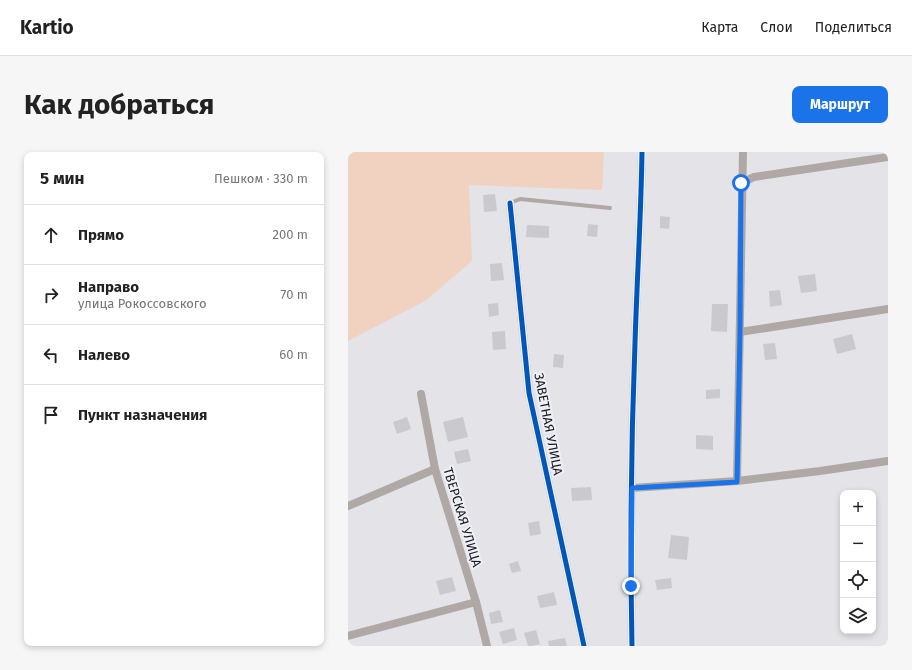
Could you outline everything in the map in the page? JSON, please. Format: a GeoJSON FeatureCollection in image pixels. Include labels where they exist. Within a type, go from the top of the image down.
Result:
{"type":"FeatureCollection","features":[{"type":"Feature","properties":{"kind":"street"},"geometry":{"type":"LineString","coordinates":[[632,646],[632,488],[635,344],[642,152]]}},
{"type":"Feature","properties":{"kind":"street"},"geometry":{"type":"LineString","coordinates":[[737,482],[741,183],[743,152]]}},
{"type":"Feature","properties":{"kind":"street"},"geometry":{"type":"LineString","coordinates":[[741,183],[754,177],[888,157]]}},
{"type":"Feature","properties":{"kind":"street","name":"ЗАВЕТНАЯ УЛИЦА"},"geometry":{"type":"LineString","coordinates":[[510,203],[529,392],[584,646]]}},
{"type":"Feature","properties":{"kind":"street"},"geometry":{"type":"LineString","coordinates":[[740,332],[888,309]]}},
{"type":"Feature","properties":{"kind":"street","name":"ТВЕРСКАЯ УЛИЦА"},"geometry":{"type":"LineString","coordinates":[[421,394],[435,469],[476,602],[487,646]]}},
{"type":"Feature","properties":{"kind":"street"},"geometry":{"type":"LineString","coordinates":[[632,488],[737,482],[888,461]]}},
{"type":"Feature","properties":{"kind":"street"},"geometry":{"type":"LineString","coordinates":[[348,506],[435,469]]}},
{"type":"Feature","properties":{"kind":"street"},"geometry":{"type":"LineString","coordinates":[[348,636],[476,602]]}},
{"type":"Feature","properties":{"kind":"lane"},"geometry":{"type":"LineString","coordinates":[[510,203],[520,199],[610,208]]}},
{"type":"Feature","properties":{"kind":"shaded area"},"geometry":{"type":"Polygon","coordinates":[[[348,152],[604,152],[602,190],[469,185],[472,261],[425,301],[348,341],[348,152]]]}},
{"type":"Feature","properties":{"kind":"building"},"geometry":{"type":"Polygon","coordinates":[[[495,194],[497,211],[484,212],[483,195],[495,194]]]}},
{"type":"Feature","properties":{"kind":"building"},"geometry":{"type":"Polygon","coordinates":[[[660,216],[670,217],[669,229],[660,228],[660,216]]]}},
{"type":"Feature","properties":{"kind":"building"},"geometry":{"type":"Polygon","coordinates":[[[588,224],[598,225],[597,237],[587,236],[588,224]]]}},
{"type":"Feature","properties":{"kind":"building"},"geometry":{"type":"Polygon","coordinates":[[[527,225],[549,226],[549,238],[526,237],[527,225]]]}},
{"type":"Feature","properties":{"kind":"building"},"geometry":{"type":"Polygon","coordinates":[[[502,263],[504,280],[491,281],[490,264],[502,263]]]}},
{"type":"Feature","properties":{"kind":"building"},"geometry":{"type":"Polygon","coordinates":[[[815,274],[817,291],[801,293],[798,276],[815,274]]]}},
{"type":"Feature","properties":{"kind":"building"},"geometry":{"type":"Polygon","coordinates":[[[780,290],[782,305],[770,307],[769,291],[780,290]]]}},
{"type":"Feature","properties":{"kind":"building"},"geometry":{"type":"Polygon","coordinates":[[[498,303],[499,315],[489,317],[488,304],[498,303]]]}},
{"type":"Feature","properties":{"kind":"building"},"geometry":{"type":"Polygon","coordinates":[[[712,304],[728,304],[727,332],[711,331],[712,304]]]}},
{"type":"Feature","properties":{"kind":"building"},"geometry":{"type":"Polygon","coordinates":[[[505,331],[506,349],[493,350],[492,332],[505,331]]]}},
{"type":"Feature","properties":{"kind":"building"},"geometry":{"type":"Polygon","coordinates":[[[852,334],[856,349],[837,354],[833,339],[852,334]]]}},
{"type":"Feature","properties":{"kind":"building"},"geometry":{"type":"Polygon","coordinates":[[[775,343],[777,359],[765,360],[763,344],[775,343]]]}},
{"type":"Feature","properties":{"kind":"building"},"geometry":{"type":"Polygon","coordinates":[[[554,354],[564,355],[563,368],[553,367],[554,354]]]}},
{"type":"Feature","properties":{"kind":"building"},"geometry":{"type":"Polygon","coordinates":[[[720,389],[720,398],[706,399],[706,390],[720,389]]]}},
{"type":"Feature","properties":{"kind":"building"},"geometry":{"type":"Polygon","coordinates":[[[407,417],[411,429],[397,434],[393,422],[407,417]]]}},
{"type":"Feature","properties":{"kind":"building"},"geometry":{"type":"Polygon","coordinates":[[[463,417],[468,437],[448,442],[443,422],[463,417]]]}},
{"type":"Feature","properties":{"kind":"building"},"geometry":{"type":"Polygon","coordinates":[[[696,435],[713,436],[713,450],[696,449],[696,435]]]}},
{"type":"Feature","properties":{"kind":"building"},"geometry":{"type":"Polygon","coordinates":[[[468,449],[471,461],[457,464],[454,452],[468,449]]]}},
{"type":"Feature","properties":{"kind":"building"},"geometry":{"type":"Polygon","coordinates":[[[591,487],[592,500],[572,501],[571,488],[591,487]]]}},
{"type":"Feature","properties":{"kind":"building"},"geometry":{"type":"Polygon","coordinates":[[[539,521],[541,534],[530,536],[528,523],[539,521]]]}},
{"type":"Feature","properties":{"kind":"building"},"geometry":{"type":"Polygon","coordinates":[[[671,535],[689,537],[687,560],[668,558],[671,535]]]}},
{"type":"Feature","properties":{"kind":"building"},"geometry":{"type":"Polygon","coordinates":[[[518,561],[521,571],[512,573],[509,564],[518,561]]]}},
{"type":"Feature","properties":{"kind":"building"},"geometry":{"type":"Polygon","coordinates":[[[452,577],[456,591],[440,595],[436,581],[452,577]]]}},
{"type":"Feature","properties":{"kind":"building"},"geometry":{"type":"Polygon","coordinates":[[[671,578],[672,588],[657,590],[655,580],[671,578]]]}},
{"type":"Feature","properties":{"kind":"building"},"geometry":{"type":"Polygon","coordinates":[[[554,592],[557,605],[540,608],[537,596],[554,592]]]}},
{"type":"Feature","properties":{"kind":"building"},"geometry":{"type":"Polygon","coordinates":[[[500,610],[503,622],[491,624],[489,613],[500,610]]]}},
{"type":"Feature","properties":{"kind":"building"},"geometry":{"type":"Polygon","coordinates":[[[514,628],[517,640],[503,644],[499,632],[514,628]]]}},
{"type":"Feature","properties":{"kind":"building"},"geometry":{"type":"Polygon","coordinates":[[[536,630],[540,644],[528,646],[524,633],[536,630]]]}},
{"type":"Feature","properties":{"kind":"building"},"geometry":{"type":"Polygon","coordinates":[[[565,638],[567,646],[549,646],[548,641],[565,638]]]}},
{"type":"Feature","properties":{"kind":"cycle path"},"geometry":{"type":"LineString","coordinates":[[632,646],[632,457],[642,152]]}},
{"type":"Feature","properties":{"kind":"cycle path"},"geometry":{"type":"LineString","coordinates":[[510,203],[529,393],[584,646]]}},
{"type":"Feature","properties":{"kind":"route"},"geometry":{"type":"LineString","coordinates":[[631,586],[632,488],[737,482],[741,183]]}}]}
